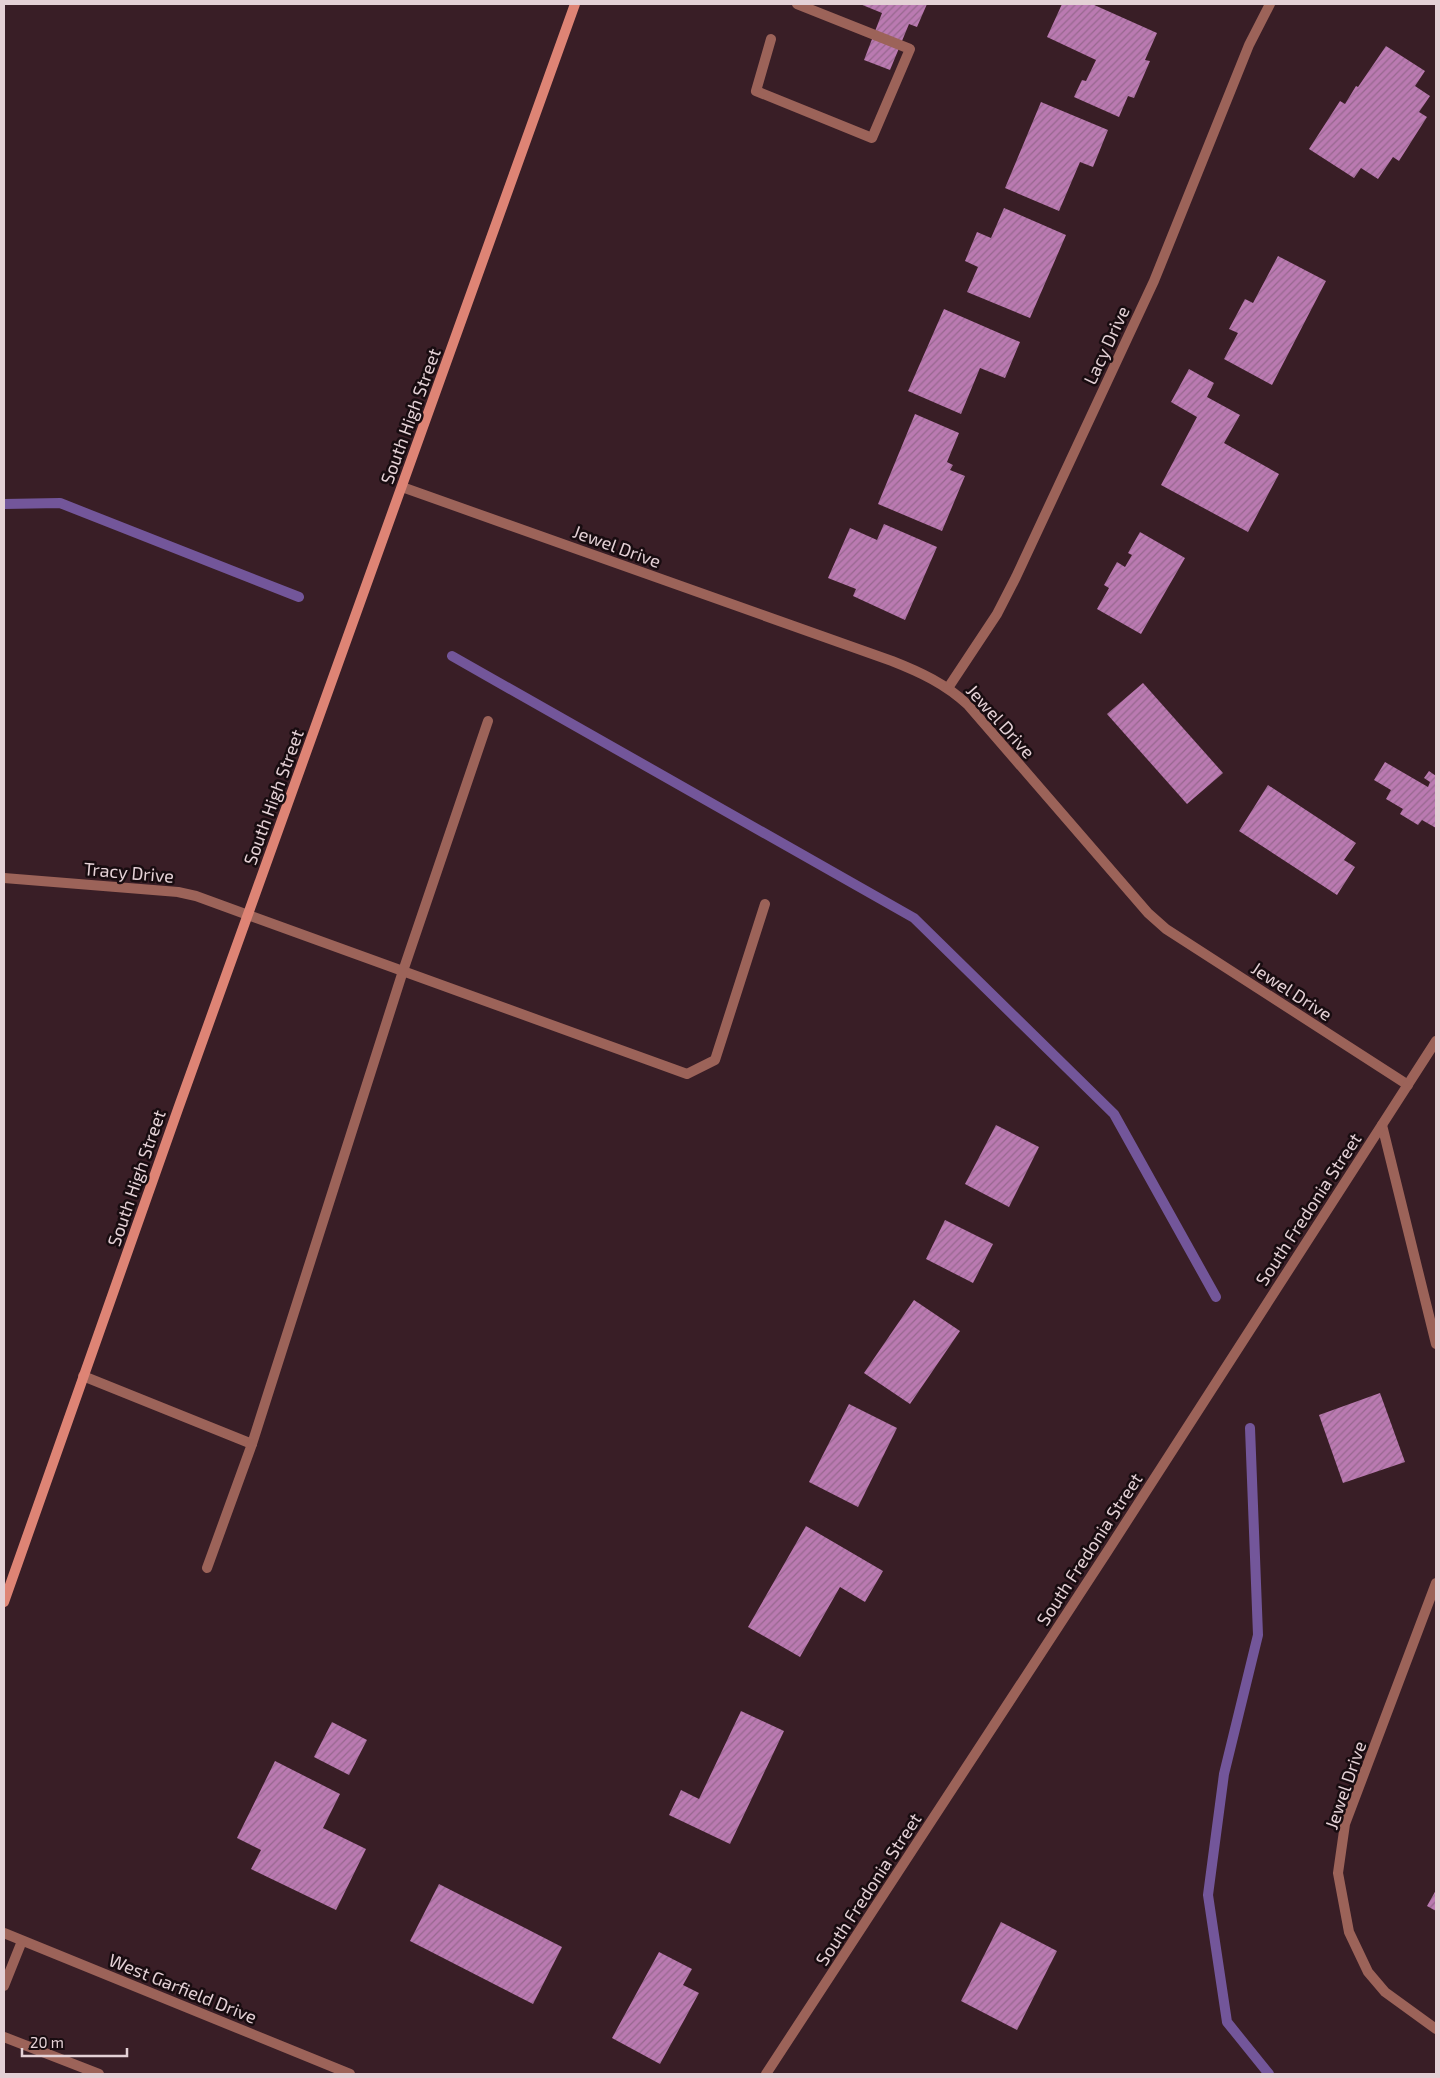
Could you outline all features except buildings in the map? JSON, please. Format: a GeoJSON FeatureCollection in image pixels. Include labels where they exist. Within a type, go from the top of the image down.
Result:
{"type":"FeatureCollection","features":[{"type":"Feature","properties":{"kind":"main road","name":"South High Street"},"geometry":{"type":"LineString","coordinates":[[4,1602],[575,4]]}},
{"type":"Feature","properties":{"kind":"street"},"geometry":{"type":"LineString","coordinates":[[771,39],[756,90],[872,138],[910,49],[797,4]]}},
{"type":"Feature","properties":{"kind":"street","name":"Lacy Drive"},"geometry":{"type":"LineString","coordinates":[[948,688],[997,614],[1016,577],[1150,289],[1249,45],[1270,4]]}},
{"type":"Feature","properties":{"kind":"street","name":"Jewel Drive"},"geometry":{"type":"LineString","coordinates":[[402,487],[899,664],[919,672],[948,688],[968,705],[1148,914],[1166,929],[1408,1084]]}},
{"type":"Feature","properties":{"kind":"street"},"geometry":{"type":"LineString","coordinates":[[207,1568],[252,1444],[403,971],[488,721]]}},
{"type":"Feature","properties":{"kind":"street","name":"Tracy Drive"},"geometry":{"type":"LineString","coordinates":[[4,878],[178,892],[196,896],[687,1074],[714,1060],[765,904]]}},
{"type":"Feature","properties":{"kind":"street","name":"South Fredonia Street"},"geometry":{"type":"LineString","coordinates":[[766,2074],[1107,1552],[1436,1041]]}},
{"type":"Feature","properties":{"kind":"street"},"geometry":{"type":"LineString","coordinates":[[1382,1125],[1436,1344]]}},
{"type":"Feature","properties":{"kind":"street"},"geometry":{"type":"LineString","coordinates":[[84,1376],[252,1444]]}},
{"type":"Feature","properties":{"kind":"street","name":"Jewel Drive"},"geometry":{"type":"LineString","coordinates":[[1436,1583],[1345,1824],[1338,1873],[1349,1932],[1368,1972],[1385,1992],[1436,2029]]}},
{"type":"Feature","properties":{"kind":"street","name":"West Garfield Drive"},"geometry":{"type":"LineString","coordinates":[[4,1933],[350,2074]]}},
{"type":"Feature","properties":{"kind":"street"},"geometry":{"type":"LineString","coordinates":[[4,1986],[22,1941]]}},
{"type":"Feature","properties":{"kind":"street"},"geometry":{"type":"LineString","coordinates":[[4,2037],[99,2074]]}},
{"type":"Feature","properties":{"kind":"waterway"},"geometry":{"type":"LineString","coordinates":[[4,504],[60,503],[299,597]]}},
{"type":"Feature","properties":{"kind":"waterway"},"geometry":{"type":"LineString","coordinates":[[452,656],[914,918],[1114,1114],[1216,1297]]}},
{"type":"Feature","properties":{"kind":"waterway"},"geometry":{"type":"LineString","coordinates":[[1250,1428],[1258,1635],[1224,1774],[1208,1895],[1227,2022],[1269,2074]]}}]}
